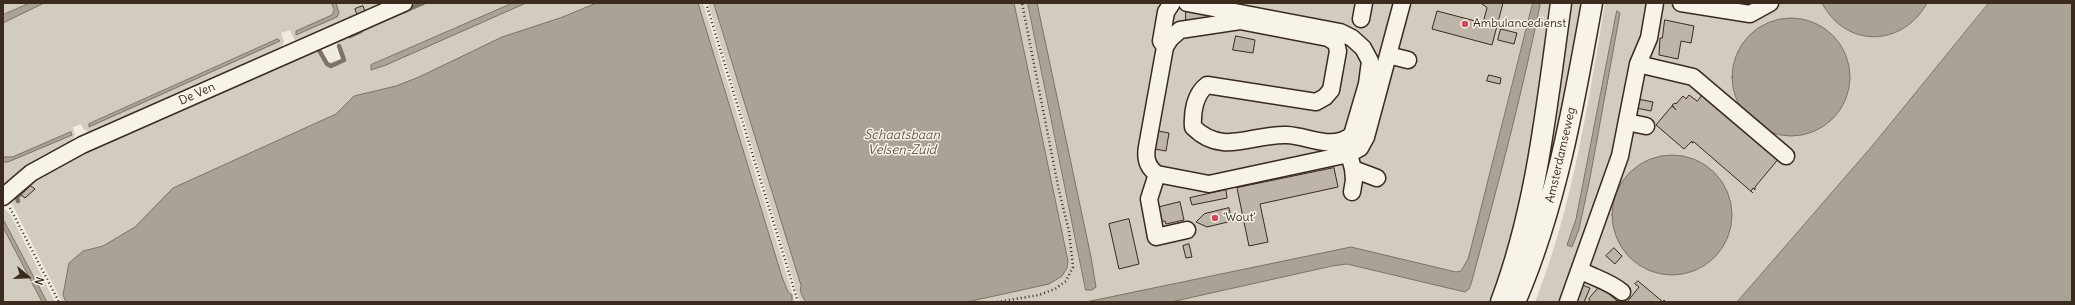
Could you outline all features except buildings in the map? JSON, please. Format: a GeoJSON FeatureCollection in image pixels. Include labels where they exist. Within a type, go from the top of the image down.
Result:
{"type":"FeatureCollection","features":[{"type":"Feature","properties":{"kind":"main road","name":"Amsterdamseweg"},"geometry":{"type":"LineString","coordinates":[[1501,302],[1517,254],[1534,179],[1561,3]]}},
{"type":"Feature","properties":{"kind":"main road","name":"Amsterdamseweg"},"geometry":{"type":"LineString","coordinates":[[1515,302],[1537,246],[1555,184],[1566,139],[1592,3]]}},
{"type":"Feature","properties":{"kind":"street"},"geometry":{"type":"LineString","coordinates":[[1165,47],[1161,41],[1166,12],[1172,3]]}},
{"type":"Feature","properties":{"kind":"street"},"geometry":{"type":"LineString","coordinates":[[1187,3],[1340,32],[1352,38],[1363,48],[1370,61],[1367,84],[1352,135],[1345,140],[1334,143],[1287,135],[1240,143],[1218,141],[1202,135],[1193,127],[1193,116],[1200,90],[1208,85],[1306,102],[1316,102],[1326,98],[1331,90],[1338,51],[1336,43],[1328,38],[1240,21],[1180,30],[1170,39],[1165,47],[1146,153],[1148,165],[1157,174],[1209,184],[1351,162],[1377,178]]}},
{"type":"Feature","properties":{"kind":"street"},"geometry":{"type":"LineString","coordinates":[[1361,19],[1364,3]]}},
{"type":"Feature","properties":{"kind":"street"},"geometry":{"type":"LineString","coordinates":[[1352,192],[1354,180],[1351,162],[1357,150],[1364,141],[1402,3]]}},
{"type":"Feature","properties":{"kind":"street"},"geometry":{"type":"LineString","coordinates":[[1568,302],[1620,156],[1638,64],[1649,38],[1655,3]]}},
{"type":"Feature","properties":{"kind":"street"},"geometry":{"type":"LineString","coordinates":[[1681,3],[1750,14],[1770,3]]}},
{"type":"Feature","properties":{"kind":"street","name":"De Ven"},"geometry":{"type":"LineString","coordinates":[[3,197],[31,173],[82,145],[401,4]]}},
{"type":"Feature","properties":{"kind":"street"},"geometry":{"type":"LineString","coordinates":[[1388,54],[1408,60]]}},
{"type":"Feature","properties":{"kind":"street"},"geometry":{"type":"LineString","coordinates":[[1638,64],[1693,77],[1786,156]]}},
{"type":"Feature","properties":{"kind":"street"},"geometry":{"type":"LineString","coordinates":[[1627,122],[1646,126]]}},
{"type":"Feature","properties":{"kind":"street"},"geometry":{"type":"LineString","coordinates":[[1157,174],[1149,199],[1156,237],[1187,230]]}},
{"type":"Feature","properties":{"kind":"street"},"geometry":{"type":"LineString","coordinates":[[1580,270],[1594,278],[1612,284],[1622,292]]}},
{"type":"Feature","properties":{"kind":"path"},"geometry":{"type":"LineString","coordinates":[[706,3],[798,302]]}},
{"type":"Feature","properties":{"kind":"path"},"geometry":{"type":"LineString","coordinates":[[997,302],[1039,295],[1055,289],[1066,281],[1073,267],[1068,231],[1022,3]]}},
{"type":"Feature","properties":{"kind":"path"},"geometry":{"type":"LineString","coordinates":[[3,197],[59,302]]}},
{"type":"Feature","properties":{"kind":"shaded area"},"geometry":{"type":"Polygon","coordinates":[[[3,3],[385,3],[298,42],[294,39],[290,30],[281,33],[284,42],[281,49],[91,133],[84,130],[81,124],[73,127],[75,135],[71,142],[3,187],[3,3]]]}},
{"type":"Feature","properties":{"kind":"shaded area"},"geometry":{"type":"Polygon","coordinates":[[[414,3],[703,3],[795,302],[62,302],[11,202],[11,199],[43,171],[319,48],[328,63],[341,59],[336,41],[338,37],[414,3]]]}},
{"type":"Feature","properties":{"kind":"shaded area"},"geometry":{"type":"Polygon","coordinates":[[[708,3],[1555,3],[1536,145],[1496,302],[800,302],[708,3]]]}},
{"type":"Feature","properties":{"kind":"shaded area"},"geometry":{"type":"Polygon","coordinates":[[[1566,3],[1583,3],[1556,157],[1522,259],[1566,3]]]}},
{"type":"Feature","properties":{"kind":"shaded area"},"geometry":{"type":"Polygon","coordinates":[[[1605,3],[1989,3],[1873,145],[1737,302],[1535,302],[1560,229],[1578,154],[1605,3]]]}},
{"type":"Feature","properties":{"kind":"shaded area"},"geometry":{"type":"Polygon","coordinates":[[[3,208],[10,214],[55,302],[3,302],[3,208]]]}},
{"type":"Feature","properties":{"kind":"water"},"geometry":{"type":"Polygon","coordinates":[[[30,3],[44,3],[3,23],[3,15],[30,3]]]}},
{"type":"Feature","properties":{"kind":"water"},"geometry":{"type":"Polygon","coordinates":[[[332,3],[336,3],[339,13],[337,17],[296,35],[296,31],[332,15],[334,10],[332,3]]]}},
{"type":"Feature","properties":{"kind":"water"},"geometry":{"type":"Polygon","coordinates":[[[513,3],[526,3],[386,65],[371,70],[371,65],[513,3]]]}},
{"type":"Feature","properties":{"kind":"water"},"geometry":{"type":"Polygon","coordinates":[[[597,3],[698,3],[782,277],[788,292],[792,295],[792,302],[66,302],[63,295],[69,263],[83,251],[103,246],[135,227],[173,188],[336,114],[354,96],[396,86],[419,77],[502,37],[560,18],[597,3]]]}},
{"type":"Feature","properties":{"kind":"water","name":"Schaatsbaan Velsen-Zuid"},"geometry":{"type":"Polygon","coordinates":[[[714,3],[1014,3],[1068,261],[1067,268],[1062,276],[1049,284],[967,302],[806,302],[801,293],[801,286],[714,3]]]}},
{"type":"Feature","properties":{"kind":"water"},"geometry":{"type":"Polygon","coordinates":[[[1028,3],[1037,3],[1091,257],[1096,287],[1092,290],[1086,290],[1028,3]]]}},
{"type":"Feature","properties":{"kind":"water"},"geometry":{"type":"Polygon","coordinates":[[[1533,3],[1540,3],[1540,5],[1525,75],[1471,284],[1469,289],[1465,292],[1347,264],[1332,266],[1171,302],[1086,302],[1351,247],[1456,272],[1461,271],[1468,259],[1471,248],[1533,3]]]}},
{"type":"Feature","properties":{"kind":"water"},"geometry":{"type":"Polygon","coordinates":[[[1822,3],[1927,3],[1917,18],[1904,28],[1890,34],[1874,37],[1859,35],[1845,29],[1832,18],[1822,3]]]}},
{"type":"Feature","properties":{"kind":"water"},"geometry":{"type":"Polygon","coordinates":[[[1989,3],[2072,3],[2072,302],[1737,302],[1873,145],[1989,3]]]}},
{"type":"Feature","properties":{"kind":"water"},"geometry":{"type":"Polygon","coordinates":[[[1617,11],[1620,13],[1590,178],[1579,229],[1572,247],[1567,245],[1576,219],[1617,11]]]}},
{"type":"Feature","properties":{"kind":"water"},"geometry":{"type":"Polygon","coordinates":[[[1791,18],[1802,19],[1814,23],[1833,35],[1845,54],[1849,66],[1849,88],[1845,100],[1833,119],[1814,131],[1802,135],[1791,136],[1780,135],[1768,131],[1749,119],[1737,100],[1733,88],[1732,77],[1733,66],[1737,54],[1749,35],[1768,23],[1780,19],[1791,18]]]}},
{"type":"Feature","properties":{"kind":"water"},"geometry":{"type":"Polygon","coordinates":[[[278,39],[280,41],[89,127],[89,124],[278,39]]]}},
{"type":"Feature","properties":{"kind":"water"},"geometry":{"type":"Polygon","coordinates":[[[71,132],[72,135],[8,162],[3,162],[3,157],[12,157],[71,132]]]}},
{"type":"Feature","properties":{"kind":"water"},"geometry":{"type":"Polygon","coordinates":[[[1672,155],[1695,159],[1715,172],[1728,192],[1732,215],[1728,238],[1715,258],[1695,271],[1672,275],[1649,271],[1629,258],[1616,238],[1612,215],[1616,192],[1629,172],[1649,159],[1672,155]]]}},
{"type":"Feature","properties":{"kind":"water"},"geometry":{"type":"Polygon","coordinates":[[[3,220],[47,302],[42,302],[3,227],[3,220]]]}},
{"type":"Feature","properties":{"kind":"waterway"},"geometry":{"type":"LineString","coordinates":[[404,11],[423,3]]}},
{"type":"Feature","properties":{"kind":"waterway"},"geometry":{"type":"LineString","coordinates":[[350,36],[361,31]]}},
{"type":"Feature","properties":{"kind":"waterway"},"geometry":{"type":"LineString","coordinates":[[319,50],[327,64],[331,66],[344,60],[339,46]]}},
{"type":"Feature","properties":{"kind":"waterway"},"geometry":{"type":"LineString","coordinates":[[18,201],[17,198],[21,191]]}},
{"type":"Feature","properties":{"kind":"place","name":"Ambulancedienst"},"geometry":{"type":"Point","coordinates":[1465,24]}},
{"type":"Feature","properties":{"kind":"place","name":"'Wout'"},"geometry":{"type":"Point","coordinates":[1215,218]}}]}
